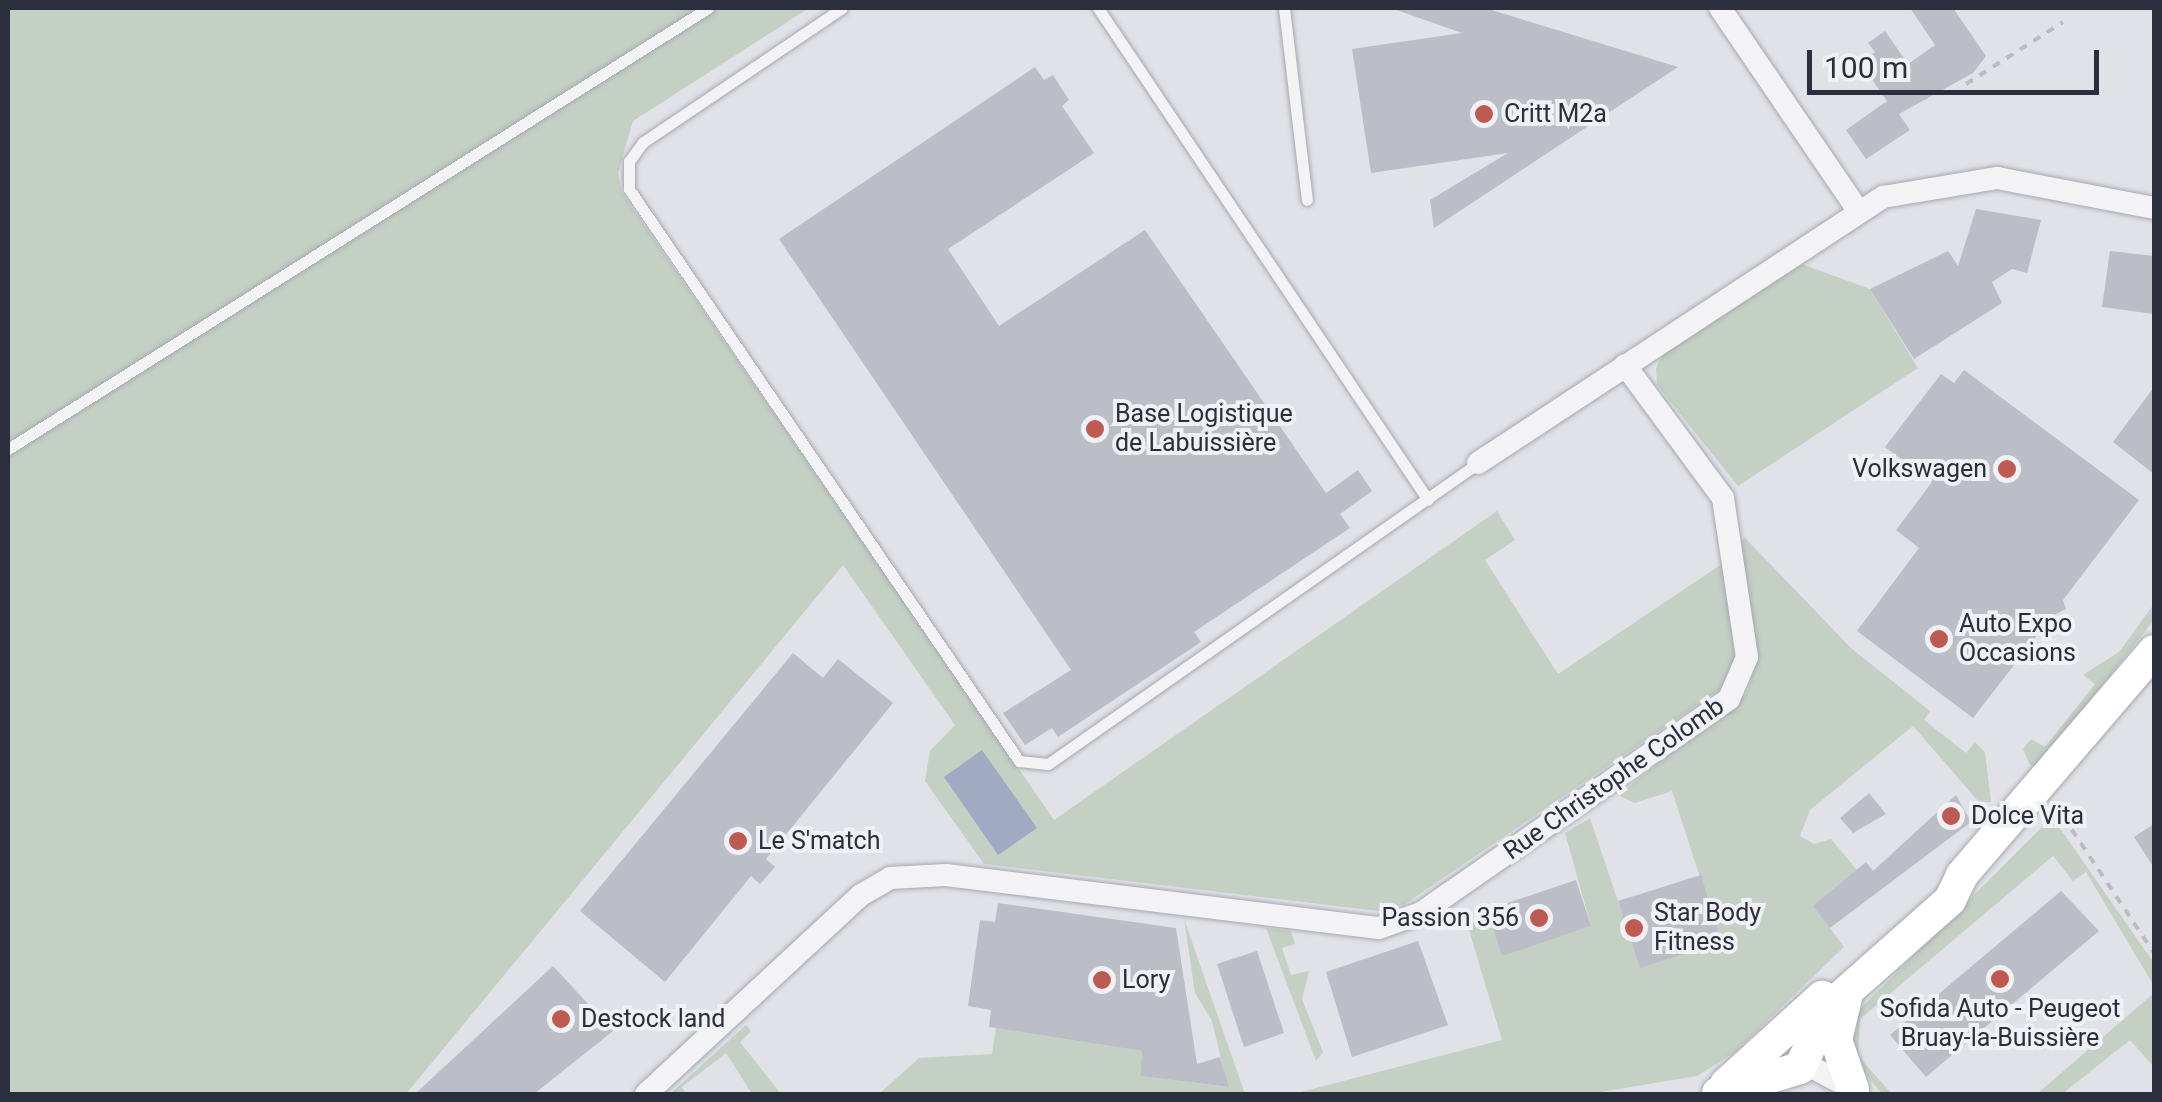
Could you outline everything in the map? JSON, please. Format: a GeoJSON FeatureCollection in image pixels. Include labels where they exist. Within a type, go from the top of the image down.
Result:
{"type":"FeatureCollection","features":[{"type":"Feature","properties":{"kind":"main road"},"geometry":{"type":"LineString","coordinates":[[1789,1054],[1827,1009],[1950,900],[1958,882],[2043,787],[2154,651]]}},
{"type":"Feature","properties":{"kind":"main road"},"geometry":{"type":"LineString","coordinates":[[1717,1094],[1789,1054],[1938,886],[1958,882]]}},
{"type":"Feature","properties":{"kind":"main road"},"geometry":{"type":"LineString","coordinates":[[1847,990],[1836,1040],[1856,1092]]}},
{"type":"Feature","properties":{"kind":"street"},"geometry":{"type":"LineString","coordinates":[[1720,8],[1857,209]]}},
{"type":"Feature","properties":{"kind":"street"},"geometry":{"type":"LineString","coordinates":[[1478,463],[1857,209],[1907,190],[1997,178],[2154,208]]}},
{"type":"Feature","properties":{"kind":"street","name":"Rue Christophe Colomb"},"geometry":{"type":"LineString","coordinates":[[646,1094],[861,894],[890,878],[946,876],[1378,928],[1420,913],[1730,699],[1747,657],[1723,498],[1625,365]]}},
{"type":"Feature","properties":{"kind":"street"},"geometry":{"type":"LineString","coordinates":[[1789,1054],[1856,1092]]}},
{"type":"Feature","properties":{"kind":"lane"},"geometry":{"type":"LineString","coordinates":[[8,449],[708,8]]}},
{"type":"Feature","properties":{"kind":"lane"},"geometry":{"type":"LineString","coordinates":[[842,8],[643,142],[629,162],[628,189],[1020,761],[1048,764],[1478,463]]}},
{"type":"Feature","properties":{"kind":"lane"},"geometry":{"type":"LineString","coordinates":[[1098,8],[1428,500]]}},
{"type":"Feature","properties":{"kind":"lane"},"geometry":{"type":"LineString","coordinates":[[1284,8],[1307,200]]}},
{"type":"Feature","properties":{"kind":"path"},"geometry":{"type":"LineString","coordinates":[[1966,84],[2063,22]]}},
{"type":"Feature","properties":{"kind":"path"},"geometry":{"type":"LineString","coordinates":[[2043,787],[2154,953]]}},
{"type":"Feature","properties":{"kind":"green space"},"geometry":{"type":"Polygon","coordinates":[[[8,8],[809,8],[633,121],[618,173],[622,193],[1054,820],[1497,511],[1515,540],[1485,560],[1558,674],[1722,564],[1736,657],[1725,686],[1405,904],[1378,911],[984,864],[925,781],[930,751],[955,725],[843,565],[406,1094],[8,1094],[8,8]]]}},
{"type":"Feature","properties":{"kind":"green space"},"geometry":{"type":"Polygon","coordinates":[[[1796,262],[1870,289],[1918,368],[1738,486],[1657,385],[1656,368],[1664,351],[1796,262]]]}},
{"type":"Feature","properties":{"kind":"green space"},"geometry":{"type":"Polygon","coordinates":[[[1745,538],[1852,649],[1930,711],[1924,720],[1966,753],[1975,742],[1985,752],[1991,802],[1979,802],[1913,726],[1810,810],[1800,836],[1814,844],[1831,839],[1857,870],[1814,906],[1844,947],[1735,1052],[1697,1076],[1588,1094],[1293,1094],[1502,1040],[1468,927],[1487,910],[1502,955],[1591,926],[1565,833],[1590,818],[1640,967],[1721,942],[1672,791],[1635,803],[1618,795],[1746,694],[1757,658],[1739,543],[1745,538]]]}},
{"type":"Feature","properties":{"kind":"green space"},"geometry":{"type":"Polygon","coordinates":[[[2154,604],[2154,620],[2038,767],[2030,765],[2023,749],[2031,739],[2045,747],[2095,684],[2083,675],[2119,652],[2154,604]]]}},
{"type":"Feature","properties":{"kind":"green space"},"geometry":{"type":"Polygon","coordinates":[[[2052,817],[2154,963],[2154,986],[2086,872],[2073,881],[2053,856],[1860,1019],[1858,1056],[1892,1094],[1882,1094],[1851,1056],[1855,1014],[2052,817]]]}},
{"type":"Feature","properties":{"kind":"green space"},"geometry":{"type":"Polygon","coordinates":[[[1184,919],[1245,1094],[879,1094],[919,1058],[992,1054],[996,1028],[1142,1051],[1140,1076],[1228,1087],[1212,1021],[1195,993],[1184,919]]]}},
{"type":"Feature","properties":{"kind":"green space"},"geometry":{"type":"Polygon","coordinates":[[[1266,928],[1291,931],[1295,944],[1282,948],[1291,975],[1309,971],[1302,999],[1323,1052],[1316,1061],[1266,928]]]}},
{"type":"Feature","properties":{"kind":"green space"},"geometry":{"type":"Polygon","coordinates":[[[2154,993],[2154,1067],[2130,1040],[2062,1094],[2037,1094],[2154,993]]]}},
{"type":"Feature","properties":{"kind":"green space"},"geometry":{"type":"Polygon","coordinates":[[[746,1025],[751,1031],[740,1042],[781,1094],[752,1094],[726,1053],[682,1087],[686,1094],[670,1094],[746,1025]]]}},
{"type":"Feature","properties":{"kind":"water"},"geometry":{"type":"Polygon","coordinates":[[[982,750],[1037,828],[998,855],[944,777],[982,750]]]}},
{"type":"Feature","properties":{"kind":"building","name":"Critt M2a"},"geometry":{"type":"Polygon","coordinates":[[[1391,8],[1485,8],[1678,67],[1434,228],[1430,200],[1508,153],[1371,173],[1352,49],[1462,33],[1391,8]]]}},
{"type":"Feature","properties":{"kind":"building"},"geometry":{"type":"Polygon","coordinates":[[[1910,8],[1953,8],[1986,56],[1973,73],[1899,114],[1910,130],[1866,159],[1846,130],[1887,101],[1860,62],[1875,52],[1868,43],[1885,31],[1908,64],[1935,45],[1910,8]]]}},
{"type":"Feature","properties":{"kind":"building","name":"Base Logistique de Labuissière"},"geometry":{"type":"Polygon","coordinates":[[[1035,67],[1044,80],[1053,75],[1069,100],[1062,106],[1094,153],[948,249],[999,326],[1145,230],[1326,493],[1358,470],[1372,491],[1340,514],[1350,528],[1194,632],[1201,642],[1058,737],[1052,728],[1025,745],[1003,713],[1071,670],[779,239],[1035,67]]]}},
{"type":"Feature","properties":{"kind":"building"},"geometry":{"type":"Polygon","coordinates":[[[1976,209],[2041,220],[2027,273],[2012,269],[1992,282],[2002,303],[1914,359],[1870,289],[1948,251],[1958,266],[1976,209]]]}},
{"type":"Feature","properties":{"kind":"building"},"geometry":{"type":"Polygon","coordinates":[[[2110,251],[2154,256],[2154,314],[2102,307],[2110,251]]]}},
{"type":"Feature","properties":{"kind":"building"},"geometry":{"type":"Polygon","coordinates":[[[1964,370],[2139,500],[2063,600],[2066,609],[2052,616],[1973,718],[1857,631],[1919,548],[1896,530],[1932,482],[1885,447],[1941,374],[1954,383],[1964,370]]]}},
{"type":"Feature","properties":{"kind":"building"},"geometry":{"type":"Polygon","coordinates":[[[2154,387],[2154,474],[2113,442],[2154,387]]]}},
{"type":"Feature","properties":{"kind":"building"},"geometry":{"type":"Polygon","coordinates":[[[793,653],[823,678],[838,659],[893,703],[766,859],[775,867],[760,884],[751,876],[665,982],[580,911],[793,653]]]}},
{"type":"Feature","properties":{"kind":"building"},"geometry":{"type":"Polygon","coordinates":[[[1869,793],[1886,814],[1853,833],[1840,818],[1869,793]]]}},
{"type":"Feature","properties":{"kind":"building"},"geometry":{"type":"Polygon","coordinates":[[[1956,795],[1971,822],[1830,928],[1813,906],[1866,862],[1873,871],[1956,795]]]}},
{"type":"Feature","properties":{"kind":"building"},"geometry":{"type":"Polygon","coordinates":[[[2154,824],[2154,868],[2134,837],[2154,824]]]}},
{"type":"Feature","properties":{"kind":"building"},"geometry":{"type":"Polygon","coordinates":[[[1701,875],[1721,942],[1640,968],[1618,901],[1701,875]]]}},
{"type":"Feature","properties":{"kind":"building","name":"Passion 356"},"geometry":{"type":"Polygon","coordinates":[[[1576,880],[1591,926],[1502,956],[1487,910],[1576,880]]]}},
{"type":"Feature","properties":{"kind":"building","name":"Sofida Auto - Peugeot Bruay-la-Buissière"},"geometry":{"type":"Polygon","coordinates":[[[2061,891],[2099,931],[1926,1077],[1890,1035],[2061,891]]]}},
{"type":"Feature","properties":{"kind":"building"},"geometry":{"type":"Polygon","coordinates":[[[998,903],[1176,928],[1197,1064],[1220,1057],[1229,1087],[1140,1076],[1142,1051],[989,1027],[991,1010],[968,1006],[980,920],[995,922],[998,903]]]}},
{"type":"Feature","properties":{"kind":"building"},"geometry":{"type":"Polygon","coordinates":[[[1418,941],[1448,1025],[1352,1057],[1326,972],[1418,941]]]}},
{"type":"Feature","properties":{"kind":"building"},"geometry":{"type":"Polygon","coordinates":[[[1257,951],[1284,1033],[1244,1047],[1217,964],[1257,951]]]}},
{"type":"Feature","properties":{"kind":"building"},"geometry":{"type":"Polygon","coordinates":[[[553,966],[613,1031],[534,1094],[415,1094],[553,966]]]}},
{"type":"Feature","properties":{"kind":"place","name":"Critt M2a"},"geometry":{"type":"Point","coordinates":[1484,114]}},
{"type":"Feature","properties":{"kind":"place","name":"Base Logistique de Labuissière"},"geometry":{"type":"Point","coordinates":[1095,429]}},
{"type":"Feature","properties":{"kind":"place","name":"Volkswagen"},"geometry":{"type":"Point","coordinates":[2007,469]}},
{"type":"Feature","properties":{"kind":"place","name":"Auto Expo Occasions"},"geometry":{"type":"Point","coordinates":[1939,639]}},
{"type":"Feature","properties":{"kind":"place","name":"Dolce Vita"},"geometry":{"type":"Point","coordinates":[1951,816]}},
{"type":"Feature","properties":{"kind":"place","name":"Le S'match"},"geometry":{"type":"Point","coordinates":[738,841]}},
{"type":"Feature","properties":{"kind":"place","name":"Passion 356"},"geometry":{"type":"Point","coordinates":[1539,918]}},
{"type":"Feature","properties":{"kind":"place","name":"Star Body Fitness"},"geometry":{"type":"Point","coordinates":[1634,928]}},
{"type":"Feature","properties":{"kind":"place","name":"Sofida Auto - Peugeot Bruay-la-Buissière"},"geometry":{"type":"Point","coordinates":[2000,979]}},
{"type":"Feature","properties":{"kind":"place","name":"Lory"},"geometry":{"type":"Point","coordinates":[1102,980]}},
{"type":"Feature","properties":{"kind":"place","name":"Destock land"},"geometry":{"type":"Point","coordinates":[561,1019]}}]}
